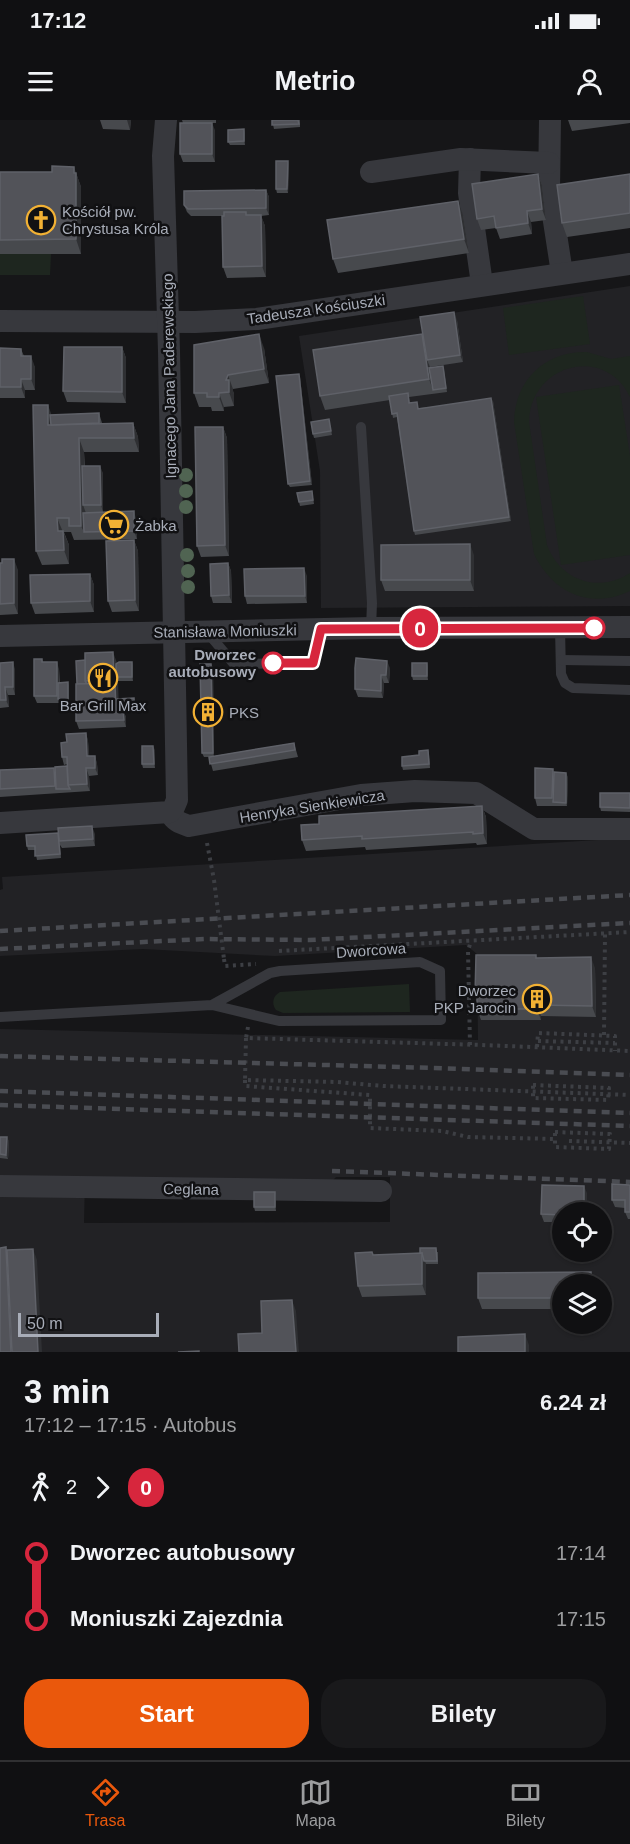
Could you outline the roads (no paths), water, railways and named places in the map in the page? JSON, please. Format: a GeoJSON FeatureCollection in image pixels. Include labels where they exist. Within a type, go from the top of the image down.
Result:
{"type":"FeatureCollection","features":[{"type":"Feature","properties":{"kind":"street","name":"Ignacego Jana Paderewskiego"},"geometry":{"type":"LineString","coordinates":[[166,120],[163,156],[169,321],[173,632]]}},
{"type":"Feature","properties":{"kind":"street"},"geometry":{"type":"LineString","coordinates":[[550,120],[549,189],[562,273]]}},
{"type":"Feature","properties":{"kind":"street"},"geometry":{"type":"LineString","coordinates":[[371,172],[461,159],[549,163]]}},
{"type":"Feature","properties":{"kind":"street"},"geometry":{"type":"LineString","coordinates":[[470,159],[469,193],[482,284]]}},
{"type":"Feature","properties":{"kind":"street","name":"Tadeusza Kościuszki"},"geometry":{"type":"LineString","coordinates":[[0,321],[195,322],[257,319],[482,284],[630,264]]}},
{"type":"Feature","properties":{"kind":"street","name":"Stanisława Moniuszki"},"geometry":{"type":"LineString","coordinates":[[0,636],[371,628],[630,627]]}},
{"type":"Feature","properties":{"kind":"street"},"geometry":{"type":"LineString","coordinates":[[0,823],[170,812],[177,800],[173,632]]}},
{"type":"Feature","properties":{"kind":"street","name":"Henryka Sienkiewicza"},"geometry":{"type":"LineString","coordinates":[[170,812],[173,819],[189,826],[361,795],[415,791],[476,793],[534,829],[630,828]]}},
{"type":"Feature","properties":{"kind":"street","name":"Ceglana"},"geometry":{"type":"LineString","coordinates":[[0,1186],[381,1191]]}},
{"type":"Feature","properties":{"kind":"lane"},"geometry":{"type":"LineString","coordinates":[[361,428],[372,603],[371,628]]}},
{"type":"Feature","properties":{"kind":"lane"},"geometry":{"type":"LineString","coordinates":[[560,628],[561,674],[565,683],[573,688],[630,690]]}},
{"type":"Feature","properties":{"kind":"lane"},"geometry":{"type":"LineString","coordinates":[[206,631],[234,664],[313,663],[321,629]]}},
{"type":"Feature","properties":{"kind":"lane"},"geometry":{"type":"LineString","coordinates":[[561,660],[630,661]]}},
{"type":"Feature","properties":{"kind":"lane","name":"Dworcowa"},"geometry":{"type":"LineString","coordinates":[[0,1017],[212,1005],[279,1021],[441,1020],[440,971],[420,962],[280,970],[270,973],[212,1005]]}},
{"type":"Feature","properties":{"kind":"railway"},"geometry":{"type":"LineString","coordinates":[[0,931],[630,895]]}},
{"type":"Feature","properties":{"kind":"railway"},"geometry":{"type":"LineString","coordinates":[[0,949],[204,939],[309,940],[630,923]]}},
{"type":"Feature","properties":{"kind":"railway"},"geometry":{"type":"LineString","coordinates":[[0,1056],[630,1075]]}},
{"type":"Feature","properties":{"kind":"railway"},"geometry":{"type":"LineString","coordinates":[[0,1091],[630,1113]]}},
{"type":"Feature","properties":{"kind":"railway"},"geometry":{"type":"LineString","coordinates":[[0,1105],[630,1126]]}},
{"type":"Feature","properties":{"kind":"railway"},"geometry":{"type":"LineString","coordinates":[[332,1171],[630,1182]]}},
{"type":"Feature","properties":{"kind":"place","name":"Kościół pw. Chrystusa Króla"},"geometry":{"type":"Point","coordinates":[41,220]}},
{"type":"Feature","properties":{"kind":"place","name":"Żabka"},"geometry":{"type":"Point","coordinates":[114,525]}},
{"type":"Feature","properties":{"kind":"place","name":"Dworzec autobusowy"},"geometry":{"type":"Point","coordinates":[273,663]}},
{"type":"Feature","properties":{"kind":"place","name":"Bar Grill Max"},"geometry":{"type":"Point","coordinates":[103,678]}},
{"type":"Feature","properties":{"kind":"place","name":"PKS"},"geometry":{"type":"Point","coordinates":[208,712]}},
{"type":"Feature","properties":{"kind":"place","name":"Dworzec PKP Jarocin"},"geometry":{"type":"Point","coordinates":[537,999]}}]}
